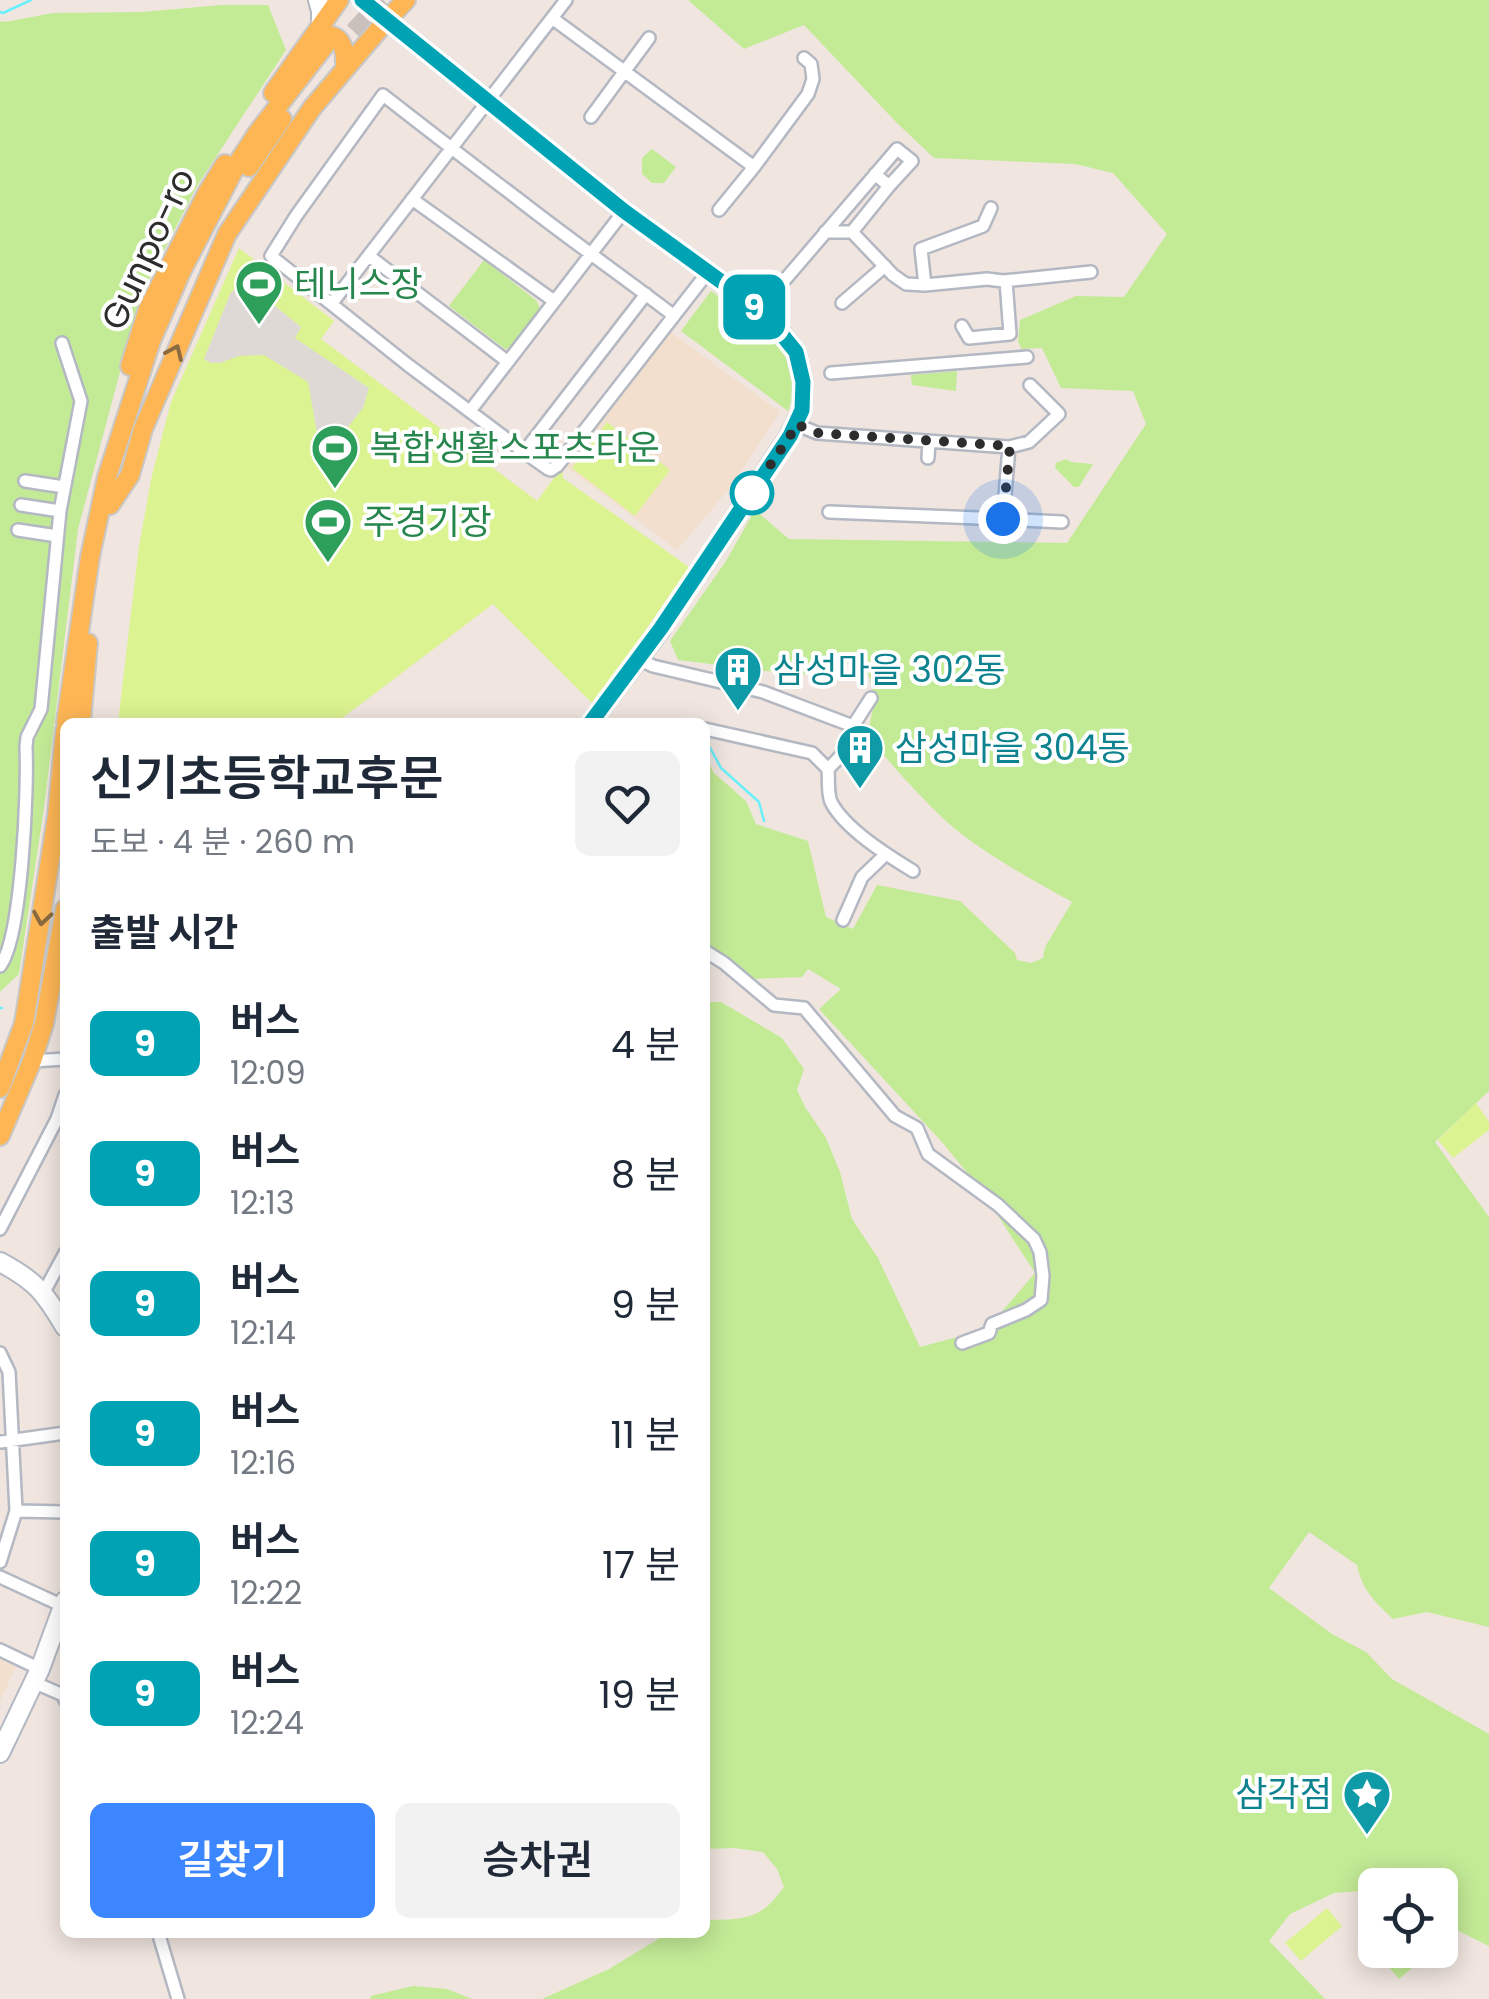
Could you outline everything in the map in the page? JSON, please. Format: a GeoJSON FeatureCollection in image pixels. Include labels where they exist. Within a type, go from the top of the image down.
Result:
{"type":"FeatureCollection","features":[{"type":"Feature","properties":{"kind":"main road","name":"Gunpo-ro"},"geometry":{"type":"LineString","coordinates":[[81,715],[90,626],[110,505],[132,419],[156,350],[213,231],[297,97],[339,0]]}},
{"type":"Feature","properties":{"kind":"main road","name":"Gunpo-ro"},"geometry":{"type":"LineString","coordinates":[[110,505],[130,476],[142,429],[228,234],[312,108],[406,0]]}},
{"type":"Feature","properties":{"kind":"main road"},"geometry":{"type":"LineString","coordinates":[[324,39],[333,36],[344,45],[345,68]]}},
{"type":"Feature","properties":{"kind":"main road","name":"Gunpo-ro"},"geometry":{"type":"LineString","coordinates":[[67,718],[106,477],[151,340],[237,164],[324,39]]}},
{"type":"Feature","properties":{"kind":"main road","name":"Gunpo-ro"},"geometry":{"type":"LineString","coordinates":[[90,557],[88,533],[106,452],[148,309],[207,193],[248,127],[324,39]]}},
{"type":"Feature","properties":{"kind":"main road"},"geometry":{"type":"LineString","coordinates":[[76,652],[81,667],[77,706],[81,715]]}},
{"type":"Feature","properties":{"kind":"main road"},"geometry":{"type":"LineString","coordinates":[[0,1088],[24,1022],[60,822]]}},
{"type":"Feature","properties":{"kind":"main road"},"geometry":{"type":"LineString","coordinates":[[0,1136],[32,1061],[59,982]]}},
{"type":"Feature","properties":{"kind":"street"},"geometry":{"type":"LineString","coordinates":[[318,0],[324,39]]}},
{"type":"Feature","properties":{"kind":"street"},"geometry":{"type":"LineString","coordinates":[[362,0],[624,211],[758,311],[796,352],[803,382],[802,410],[796,424],[699,572]]}},
{"type":"Feature","properties":{"kind":"street"},"geometry":{"type":"LineString","coordinates":[[332,303],[566,0]]}},
{"type":"Feature","properties":{"kind":"street"},"geometry":{"type":"LineString","coordinates":[[552,18],[754,167]]}},
{"type":"Feature","properties":{"kind":"street"},"geometry":{"type":"LineString","coordinates":[[591,117],[649,38]]}},
{"type":"Feature","properties":{"kind":"street"},"geometry":{"type":"LineString","coordinates":[[719,210],[808,94],[813,79],[811,64],[804,58]]}},
{"type":"Feature","properties":{"kind":"street"},"geometry":{"type":"LineString","coordinates":[[673,315],[383,96],[271,256],[548,469],[554,469],[708,272]]}},
{"type":"Feature","properties":{"kind":"street"},"geometry":{"type":"LineString","coordinates":[[758,311],[897,149],[912,162],[852,232]]}},
{"type":"Feature","properties":{"kind":"street"},"geometry":{"type":"LineString","coordinates":[[875,174],[889,186]]}},
{"type":"Feature","properties":{"kind":"street"},"geometry":{"type":"LineString","coordinates":[[412,199],[554,301]]}},
{"type":"Feature","properties":{"kind":"street"},"geometry":{"type":"LineString","coordinates":[[925,285],[921,249],[983,226],[991,208]]}},
{"type":"Feature","properties":{"kind":"street"},"geometry":{"type":"LineString","coordinates":[[470,411],[624,211]]}},
{"type":"Feature","properties":{"kind":"street"},"geometry":{"type":"LineString","coordinates":[[826,232],[852,232],[906,284],[1006,281],[1091,272]]}},
{"type":"Feature","properties":{"kind":"street"},"geometry":{"type":"LineString","coordinates":[[368,256],[508,362]]}},
{"type":"Feature","properties":{"kind":"street"},"geometry":{"type":"LineString","coordinates":[[842,303],[885,266]]}},
{"type":"Feature","properties":{"kind":"street"},"geometry":{"type":"LineString","coordinates":[[962,326],[969,338],[1010,334],[1006,281]]}},
{"type":"Feature","properties":{"kind":"street"},"geometry":{"type":"LineString","coordinates":[[524,452],[646,294]]}},
{"type":"Feature","properties":{"kind":"street"},"geometry":{"type":"LineString","coordinates":[[0,966],[12,936],[25,815],[26,748],[41,708],[60,511],[81,402],[62,343]]}},
{"type":"Feature","properties":{"kind":"street"},"geometry":{"type":"LineString","coordinates":[[831,373],[1026,357]]}},
{"type":"Feature","properties":{"kind":"street"},"geometry":{"type":"LineString","coordinates":[[796,424],[817,433],[1010,446],[1030,442],[1059,414],[1030,386]]}},
{"type":"Feature","properties":{"kind":"street"},"geometry":{"type":"LineString","coordinates":[[928,458],[929,441]]}},
{"type":"Feature","properties":{"kind":"street"},"geometry":{"type":"LineString","coordinates":[[1003,519],[1010,446]]}},
{"type":"Feature","properties":{"kind":"street"},"geometry":{"type":"LineString","coordinates":[[24,481],[64,487]]}},
{"type":"Feature","properties":{"kind":"street"},"geometry":{"type":"LineString","coordinates":[[21,505],[60,511]]}},
{"type":"Feature","properties":{"kind":"street"},"geometry":{"type":"LineString","coordinates":[[829,512],[1062,522]]}},
{"type":"Feature","properties":{"kind":"street"},"geometry":{"type":"LineString","coordinates":[[18,530],[57,536]]}},
{"type":"Feature","properties":{"kind":"street"},"geometry":{"type":"LineString","coordinates":[[594,718],[661,628]]}},
{"type":"Feature","properties":{"kind":"street"},"geometry":{"type":"LineString","coordinates":[[637,658],[653,666],[763,692],[857,730]]}},
{"type":"Feature","properties":{"kind":"street"},"geometry":{"type":"LineString","coordinates":[[871,698],[857,730],[828,769],[829,798],[843,818],[886,854],[914,871]]}},
{"type":"Feature","properties":{"kind":"street"},"geometry":{"type":"LineString","coordinates":[[710,729],[812,752],[828,769]]}},
{"type":"Feature","properties":{"kind":"street"},"geometry":{"type":"LineString","coordinates":[[843,920],[862,877],[886,854]]}},
{"type":"Feature","properties":{"kind":"street"},"geometry":{"type":"LineString","coordinates":[[710,954],[774,1006],[804,1008],[895,1116],[917,1128],[928,1154],[998,1205],[1034,1239],[1043,1276],[1041,1300],[992,1324],[989,1334],[962,1343]]}},
{"type":"Feature","properties":{"kind":"street"},"geometry":{"type":"LineString","coordinates":[[32,1061],[60,1060]]}},
{"type":"Feature","properties":{"kind":"street"},"geometry":{"type":"LineString","coordinates":[[0,1229],[60,1123]]}},
{"type":"Feature","properties":{"kind":"street"},"geometry":{"type":"LineString","coordinates":[[0,1262],[44,1292],[60,1319]]}},
{"type":"Feature","properties":{"kind":"street"},"geometry":{"type":"LineString","coordinates":[[44,1292],[60,1262]]}},
{"type":"Feature","properties":{"kind":"street"},"geometry":{"type":"LineString","coordinates":[[0,1353],[9,1372],[16,1511],[0,1562]]}},
{"type":"Feature","properties":{"kind":"street"},"geometry":{"type":"LineString","coordinates":[[0,1442],[60,1434]]}},
{"type":"Feature","properties":{"kind":"street"},"geometry":{"type":"LineString","coordinates":[[16,1511],[60,1512]]}},
{"type":"Feature","properties":{"kind":"street"},"geometry":{"type":"LineString","coordinates":[[0,1596],[3,1579],[60,1602]]}},
{"type":"Feature","properties":{"kind":"street"},"geometry":{"type":"LineString","coordinates":[[0,1753],[37,1676],[60,1615]]}},
{"type":"Feature","properties":{"kind":"street"},"geometry":{"type":"LineString","coordinates":[[0,1650],[60,1693]]}},
{"type":"Feature","properties":{"kind":"street"},"geometry":{"type":"LineString","coordinates":[[160,1938],[178,1999]]}},
{"type":"Feature","properties":{"kind":"shaded area"},"geometry":{"type":"Polygon","coordinates":[[[249,285],[301,327],[295,338],[369,388],[363,408],[343,433],[320,436],[308,382],[264,355],[239,356],[220,363],[204,359],[230,294],[236,287],[249,285]]]}},
{"type":"Feature","properties":{"kind":"shaded area"},"geometry":{"type":"Polygon","coordinates":[[[669,331],[780,412],[733,484],[677,550],[565,466],[669,331]]]}},
{"type":"Feature","properties":{"kind":"shaded area"},"geometry":{"type":"Polygon","coordinates":[[[0,1656],[17,1664],[0,1701],[0,1656]]]}},
{"type":"Feature","properties":{"kind":"green space"},"geometry":{"type":"Polygon","coordinates":[[[688,0],[1489,0],[1489,1091],[1435,1142],[1489,1217],[1489,1627],[1427,1612],[1393,1619],[1366,1589],[1357,1565],[1309,1532],[1269,1588],[1332,1634],[1366,1652],[1392,1679],[1489,1734],[1489,1946],[1458,1931],[1458,1868],[1358,1868],[1358,1891],[1334,1893],[1290,1914],[1269,1941],[1325,1999],[542,1999],[609,1969],[660,1938],[710,1938],[710,1920],[750,1916],[767,1906],[784,1887],[777,1869],[763,1852],[710,1849],[710,1002],[721,1002],[782,1038],[804,1069],[797,1090],[826,1138],[852,1219],[878,1258],[920,1347],[987,1329],[1035,1273],[980,1188],[819,1009],[841,989],[808,969],[802,977],[748,979],[710,950],[710,765],[746,801],[756,824],[808,841],[826,917],[853,929],[877,885],[960,901],[1015,953],[1017,960],[1031,963],[1043,958],[1045,947],[1072,902],[961,834],[867,736],[875,699],[865,661],[859,658],[821,675],[790,674],[678,660],[670,641],[726,561],[755,510],[789,539],[1067,543],[1146,424],[1133,391],[1061,388],[1042,348],[1022,349],[1018,342],[1020,320],[1076,296],[1124,297],[1167,234],[1113,173],[1075,164],[934,158],[804,25],[744,49],[688,0]]]}},
{"type":"Feature","properties":{"kind":"green space"},"geometry":{"type":"Polygon","coordinates":[[[268,5],[286,50],[197,186],[140,297],[78,529],[19,974],[0,992],[0,21],[53,13],[142,12],[268,5]]]}},
{"type":"Feature","properties":{"kind":"green space"},"geometry":{"type":"Polygon","coordinates":[[[652,149],[676,167],[664,183],[652,183],[642,174],[642,158],[652,149]]]}},
{"type":"Feature","properties":{"kind":"green space","name":"복합생활스포츠타운"},"geometry":{"type":"Polygon","coordinates":[[[239,248],[334,321],[321,339],[537,501],[562,467],[563,478],[689,567],[594,705],[493,604],[342,718],[118,718],[139,546],[171,402],[239,248]]]}},
{"type":"Feature","properties":{"kind":"green space"},"geometry":{"type":"Polygon","coordinates":[[[484,260],[537,301],[540,309],[510,348],[505,349],[449,306],[484,260]]]}},
{"type":"Feature","properties":{"kind":"green space"},"geometry":{"type":"Polygon","coordinates":[[[711,291],[760,326],[785,354],[792,371],[793,390],[788,411],[681,331],[711,291]]]}},
{"type":"Feature","properties":{"kind":"green space"},"geometry":{"type":"Polygon","coordinates":[[[957,371],[956,391],[912,385],[911,375],[957,371]]]}},
{"type":"Feature","properties":{"kind":"green space"},"geometry":{"type":"Polygon","coordinates":[[[607,422],[670,470],[635,516],[572,468],[607,422]]]}},
{"type":"Feature","properties":{"kind":"green space"},"geometry":{"type":"Polygon","coordinates":[[[1066,459],[1093,464],[1079,487],[1074,487],[1055,468],[1056,463],[1066,459]]]}},
{"type":"Feature","properties":{"kind":"green space"},"geometry":{"type":"Polygon","coordinates":[[[1476,1103],[1489,1122],[1489,1130],[1453,1158],[1438,1140],[1476,1103]]]}},
{"type":"Feature","properties":{"kind":"green space"},"geometry":{"type":"Polygon","coordinates":[[[1327,1908],[1342,1926],[1301,1961],[1285,1943],[1327,1908]]]}},
{"type":"Feature","properties":{"kind":"green space"},"geometry":{"type":"Polygon","coordinates":[[[1390,1968],[1412,1968],[1399,1979],[1390,1968]]]}},
{"type":"Feature","properties":{"kind":"green space"},"geometry":{"type":"Polygon","coordinates":[[[413,1986],[447,1989],[472,1999],[370,1999],[413,1986]]]}},
{"type":"Feature","properties":{"kind":"waterway"},"geometry":{"type":"LineString","coordinates":[[0,12],[31,0]]}},
{"type":"Feature","properties":{"kind":"waterway"},"geometry":{"type":"LineString","coordinates":[[710,748],[721,768],[759,802],[764,821]]}},
{"type":"Feature","properties":{"kind":"tunnel"},"geometry":{"type":"LineString","coordinates":[[335,51],[383,0]]}},
{"type":"Feature","properties":{"kind":"tunnel"},"geometry":{"type":"LineString","coordinates":[[661,629],[699,572]]}},
{"type":"Feature","properties":{"kind":"bus line","name":"9"},"geometry":{"type":"LineString","coordinates":[[362,0],[624,211],[737,293],[775,326],[796,352],[803,382],[802,410],[790,436],[661,628],[594,718]]}},
{"type":"Feature","properties":{"kind":"place","name":"테니스장"},"geometry":{"type":"Point","coordinates":[259,326]}},
{"type":"Feature","properties":{"kind":"place","name":"복합생활스포츠타운"},"geometry":{"type":"Point","coordinates":[335,490]}},
{"type":"Feature","properties":{"kind":"place","name":"주경기장"},"geometry":{"type":"Point","coordinates":[328,564]}},
{"type":"Feature","properties":{"kind":"place","name":"삼성마을 302동"},"geometry":{"type":"Point","coordinates":[738,712]}},
{"type":"Feature","properties":{"kind":"place","name":"삼성마을 304동"},"geometry":{"type":"Point","coordinates":[860,790]}},
{"type":"Feature","properties":{"kind":"place","name":"삼각점"},"geometry":{"type":"Point","coordinates":[1367,1836]}},
{"type":"Feature","properties":{"kind":"route"},"geometry":{"type":"LineString","coordinates":[[752,493],[746,501],[796,424],[817,433],[1010,446],[1003,519]]}}]}
